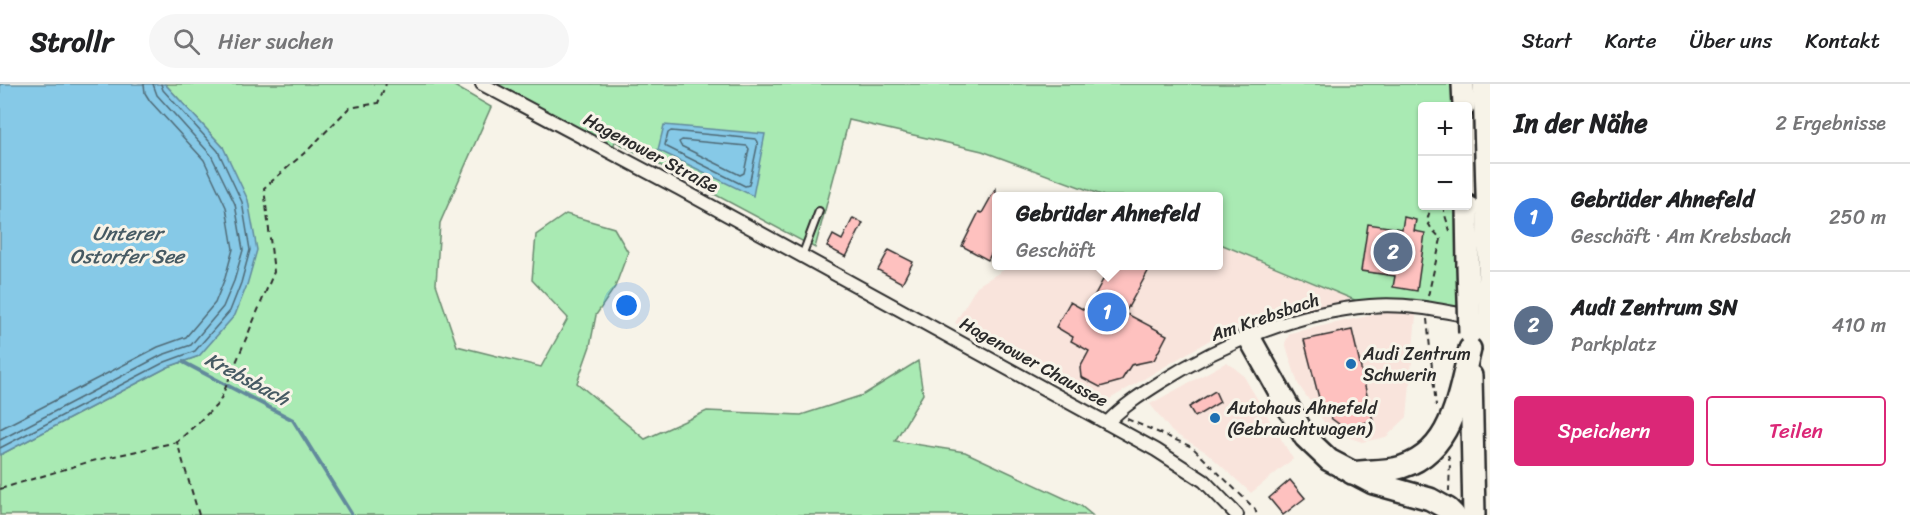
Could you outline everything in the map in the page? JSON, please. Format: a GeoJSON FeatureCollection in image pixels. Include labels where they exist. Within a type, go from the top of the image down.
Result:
{"type":"FeatureCollection","features":[{"type":"Feature","properties":{"kind":"highway"},"geometry":{"type":"LineString","coordinates":[[1463,84],[1464,102]]}},
{"type":"Feature","properties":{"kind":"highway"},"geometry":{"type":"LineString","coordinates":[[1474,515],[1480,342],[1479,265],[1484,84]]}},
{"type":"Feature","properties":{"kind":"highway"},"geometry":{"type":"LineString","coordinates":[[1468,210],[1479,265]]}},
{"type":"Feature","properties":{"kind":"highway"},"geometry":{"type":"LineString","coordinates":[[1249,337],[1305,437],[1329,460],[1373,483],[1430,500],[1454,515]]}},
{"type":"Feature","properties":{"kind":"highway"},"geometry":{"type":"LineString","coordinates":[[1352,473],[1395,468],[1423,458],[1442,438],[1455,411],[1480,342]]}},
{"type":"Feature","properties":{"kind":"street","name":"Hagenower Straße"},"geometry":{"type":"LineString","coordinates":[[482,84],[498,88],[565,122],[802,256]]}},
{"type":"Feature","properties":{"kind":"street","name":"Hagenower Chaussee"},"geometry":{"type":"LineString","coordinates":[[802,256],[1156,450],[1204,481],[1237,515]]}},
{"type":"Feature","properties":{"kind":"street","name":"Am Krebsbach"},"geometry":{"type":"LineString","coordinates":[[1107,423],[1140,395],[1183,368],[1249,337],[1315,315],[1381,306],[1426,307],[1490,321]]}},
{"type":"Feature","properties":{"kind":"lane"},"geometry":{"type":"LineString","coordinates":[[802,256],[819,211]]}},
{"type":"Feature","properties":{"kind":"path"},"geometry":{"type":"LineString","coordinates":[[0,489],[88,462],[177,442],[219,403],[274,272],[264,188],[309,149],[349,108],[378,102],[386,84]]}},
{"type":"Feature","properties":{"kind":"path"},"geometry":{"type":"LineString","coordinates":[[1426,307],[1441,239],[1427,221],[1430,210]]}},
{"type":"Feature","properties":{"kind":"path"},"geometry":{"type":"LineString","coordinates":[[177,442],[200,515]]}},
{"type":"Feature","properties":{"kind":"shaded area"},"geometry":{"type":"Polygon","coordinates":[[[1223,245],[1352,299],[1232,327],[1103,403],[955,323],[977,286],[1003,270],[1223,270],[1223,245]]]}},
{"type":"Feature","properties":{"kind":"shaded area","name":"Audi Zentrum Schwerin"},"geometry":{"type":"Polygon","coordinates":[[[1386,312],[1416,315],[1407,417],[1386,437],[1362,442],[1330,431],[1298,384],[1285,343],[1290,333],[1386,312]]]}},
{"type":"Feature","properties":{"kind":"shaded area","name":"Autohaus Ahnefeld (Gebrauchtwagen)"},"geometry":{"type":"Polygon","coordinates":[[[1227,362],[1243,375],[1293,459],[1251,493],[1206,452],[1172,432],[1150,404],[1227,362]]]}},
{"type":"Feature","properties":{"kind":"green space"},"geometry":{"type":"Polygon","coordinates":[[[165,84],[451,84],[491,107],[440,223],[436,284],[457,346],[541,367],[568,318],[532,280],[536,235],[566,214],[614,228],[628,252],[615,287],[596,315],[590,346],[577,383],[645,439],[707,411],[801,415],[863,395],[918,361],[923,394],[895,441],[965,452],[1081,506],[1092,515],[0,515],[0,455],[168,367],[199,356],[223,147],[165,84]]]}},
{"type":"Feature","properties":{"kind":"green space"},"geometry":{"type":"Polygon","coordinates":[[[499,84],[1463,84],[1464,102],[1418,102],[1418,210],[1467,210],[1469,312],[1369,306],[1223,245],[1223,192],[1093,192],[982,151],[849,120],[815,248],[615,141],[612,153],[496,91],[499,84]]]}},
{"type":"Feature","properties":{"kind":"water","name":"Unterer Ostorfer See"},"geometry":{"type":"Polygon","coordinates":[[[0,84],[165,84],[223,147],[248,200],[257,250],[235,315],[199,356],[168,367],[0,455],[0,84]]]}},
{"type":"Feature","properties":{"kind":"water"},"geometry":{"type":"Polygon","coordinates":[[[664,125],[765,134],[753,196],[658,150],[664,125]]]}},
{"type":"Feature","properties":{"kind":"building"},"geometry":{"type":"Polygon","coordinates":[[[992,195],[992,252],[988,260],[962,246],[979,212],[982,213],[992,195]]]}},
{"type":"Feature","properties":{"kind":"building"},"geometry":{"type":"Polygon","coordinates":[[[1404,217],[1416,220],[1414,231],[1425,233],[1417,291],[1393,287],[1395,276],[1361,271],[1368,224],[1402,229],[1404,217]]]}},
{"type":"Feature","properties":{"kind":"building"},"geometry":{"type":"Polygon","coordinates":[[[853,218],[863,223],[846,257],[827,247],[833,235],[842,240],[853,218]]]}},
{"type":"Feature","properties":{"kind":"building"},"geometry":{"type":"Polygon","coordinates":[[[889,250],[913,262],[902,283],[878,270],[889,250]]]}},
{"type":"Feature","properties":{"kind":"building"},"geometry":{"type":"Polygon","coordinates":[[[1095,270],[1149,270],[1125,313],[1167,335],[1154,360],[1131,365],[1121,381],[1100,387],[1081,377],[1080,368],[1089,351],[1071,341],[1073,337],[1056,327],[1070,302],[1086,311],[1105,276],[1095,270]]]}},
{"type":"Feature","properties":{"kind":"building"},"geometry":{"type":"Polygon","coordinates":[[[1352,330],[1373,421],[1343,427],[1332,419],[1319,398],[1304,340],[1352,330]]]}},
{"type":"Feature","properties":{"kind":"building"},"geometry":{"type":"Polygon","coordinates":[[[1215,391],[1220,402],[1195,417],[1189,407],[1215,391]]]}},
{"type":"Feature","properties":{"kind":"building"},"geometry":{"type":"Polygon","coordinates":[[[1290,480],[1305,498],[1283,515],[1269,498],[1290,480]]]}},
{"type":"Feature","properties":{"kind":"waterway","name":"Krebsbach"},"geometry":{"type":"LineString","coordinates":[[183,362],[293,420],[352,515]]}},
{"type":"Feature","properties":{"kind":"place","name":"Audi Zentrum SN"},"geometry":{"type":"Point","coordinates":[1393,252]}},
{"type":"Feature","properties":{"kind":"place","name":"Gebrüder Ahnefeld"},"geometry":{"type":"Point","coordinates":[1107,312]}},
{"type":"Feature","properties":{"kind":"place","name":"Audi Zentrum Schwerin"},"geometry":{"type":"Point","coordinates":[1351,364]}},
{"type":"Feature","properties":{"kind":"place","name":"Autohaus Ahnefeld (Gebrauchtwagen)"},"geometry":{"type":"Point","coordinates":[1215,418]}}]}
